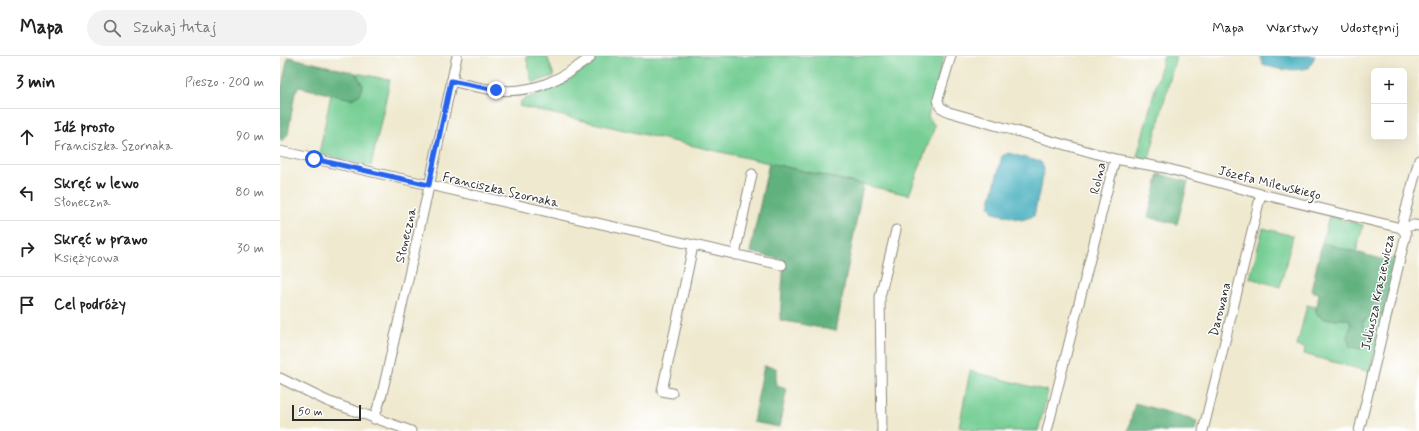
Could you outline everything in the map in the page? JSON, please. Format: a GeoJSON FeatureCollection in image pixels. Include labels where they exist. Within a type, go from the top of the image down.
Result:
{"type":"FeatureCollection","features":[{"type":"Feature","properties":{"kind":"street","name":"Słoneczna"},"geometry":{"type":"LineString","coordinates":[[374,419],[382,394],[457,56]]}},
{"type":"Feature","properties":{"kind":"street","name":"Rolna"},"geometry":{"type":"LineString","coordinates":[[950,56],[938,99],[940,107],[949,112],[1115,159],[1094,248],[1047,431]]}},
{"type":"Feature","properties":{"kind":"street"},"geometry":{"type":"LineString","coordinates":[[451,81],[496,90],[520,91],[541,86],[560,78],[590,58]]}},
{"type":"Feature","properties":{"kind":"street","name":"Franciszka Szornaka"},"geometry":{"type":"LineString","coordinates":[[280,151],[782,265]]}},
{"type":"Feature","properties":{"kind":"street","name":"Józefa Milewskiego"},"geometry":{"type":"LineString","coordinates":[[1115,159],[1165,168],[1261,194],[1401,228],[1414,225],[1419,226]]}},
{"type":"Feature","properties":{"kind":"street","name":"Juliusza Kraziewicza"},"geometry":{"type":"LineString","coordinates":[[1359,431],[1406,234],[1401,228],[1419,160]]}},
{"type":"Feature","properties":{"kind":"street"},"geometry":{"type":"LineString","coordinates":[[735,255],[752,174]]}},
{"type":"Feature","properties":{"kind":"street","name":"Darowana"},"geometry":{"type":"LineString","coordinates":[[1203,431],[1261,194]]}},
{"type":"Feature","properties":{"kind":"street"},"geometry":{"type":"LineString","coordinates":[[882,431],[880,297],[896,230]]}},
{"type":"Feature","properties":{"kind":"street"},"geometry":{"type":"LineString","coordinates":[[672,393],[662,391],[693,246]]}},
{"type":"Feature","properties":{"kind":"street"},"geometry":{"type":"LineString","coordinates":[[280,378],[327,400],[374,419],[411,431]]}},
{"type":"Feature","properties":{"kind":"green space"},"geometry":{"type":"Polygon","coordinates":[[[526,56],[547,56],[554,76],[532,83],[526,56]]]}},
{"type":"Feature","properties":{"kind":"green space"},"geometry":{"type":"Polygon","coordinates":[[[591,56],[944,56],[928,117],[935,126],[909,195],[519,106],[521,101],[566,82],[594,62],[591,56]]]}},
{"type":"Feature","properties":{"kind":"green space"},"geometry":{"type":"Polygon","coordinates":[[[1164,56],[1176,56],[1149,159],[1137,156],[1164,56]]]}},
{"type":"Feature","properties":{"kind":"green space"},"geometry":{"type":"Polygon","coordinates":[[[288,57],[356,73],[363,86],[360,94],[352,99],[299,87],[295,92],[288,134],[283,141],[280,140],[280,95],[288,57]]]}},
{"type":"Feature","properties":{"kind":"green space"},"geometry":{"type":"Polygon","coordinates":[[[356,73],[390,80],[371,166],[319,154],[331,94],[352,99],[363,86],[356,73]]]}},
{"type":"Feature","properties":{"kind":"green space"},"geometry":{"type":"Polygon","coordinates":[[[769,163],[863,185],[836,331],[780,320],[784,260],[750,252],[769,163]]]}},
{"type":"Feature","properties":{"kind":"green space"},"geometry":{"type":"Polygon","coordinates":[[[1159,174],[1188,182],[1177,224],[1148,217],[1159,174]]]}},
{"type":"Feature","properties":{"kind":"green space"},"geometry":{"type":"Polygon","coordinates":[[[1329,216],[1363,225],[1356,252],[1322,243],[1329,216]]]}},
{"type":"Feature","properties":{"kind":"green space"},"geometry":{"type":"Polygon","coordinates":[[[1263,228],[1293,236],[1280,287],[1250,278],[1263,228]]]}},
{"type":"Feature","properties":{"kind":"green space"},"geometry":{"type":"Polygon","coordinates":[[[1322,243],[1389,261],[1400,250],[1384,313],[1369,317],[1362,323],[1370,335],[1362,349],[1350,347],[1347,336],[1351,326],[1349,319],[1324,319],[1316,313],[1319,293],[1311,291],[1322,243]]]}},
{"type":"Feature","properties":{"kind":"green space"},"geometry":{"type":"Polygon","coordinates":[[[1307,305],[1316,307],[1316,313],[1324,319],[1349,319],[1351,326],[1347,337],[1369,317],[1384,313],[1370,372],[1304,354],[1305,348],[1297,346],[1307,305]]]}},
{"type":"Feature","properties":{"kind":"green space"},"geometry":{"type":"Polygon","coordinates":[[[764,366],[776,368],[776,385],[787,388],[779,427],[753,422],[764,366]]]}},
{"type":"Feature","properties":{"kind":"green space"},"geometry":{"type":"Polygon","coordinates":[[[970,371],[1048,391],[1038,431],[976,431],[959,427],[970,371]]]}},
{"type":"Feature","properties":{"kind":"green space"},"geometry":{"type":"Polygon","coordinates":[[[1135,403],[1197,421],[1195,431],[1128,431],[1135,403]]]}},
{"type":"Feature","properties":{"kind":"water"},"geometry":{"type":"Polygon","coordinates":[[[1260,56],[1315,56],[1309,68],[1292,70],[1274,68],[1263,64],[1260,56]]]}},
{"type":"Feature","properties":{"kind":"water"},"geometry":{"type":"Polygon","coordinates":[[[1008,153],[1041,162],[1044,169],[1034,216],[1022,220],[994,213],[989,206],[1002,156],[1008,153]]]}},
{"type":"Feature","properties":{"kind":"route"},"geometry":{"type":"LineString","coordinates":[[314,159],[429,185],[451,81],[496,90]]}}]}
